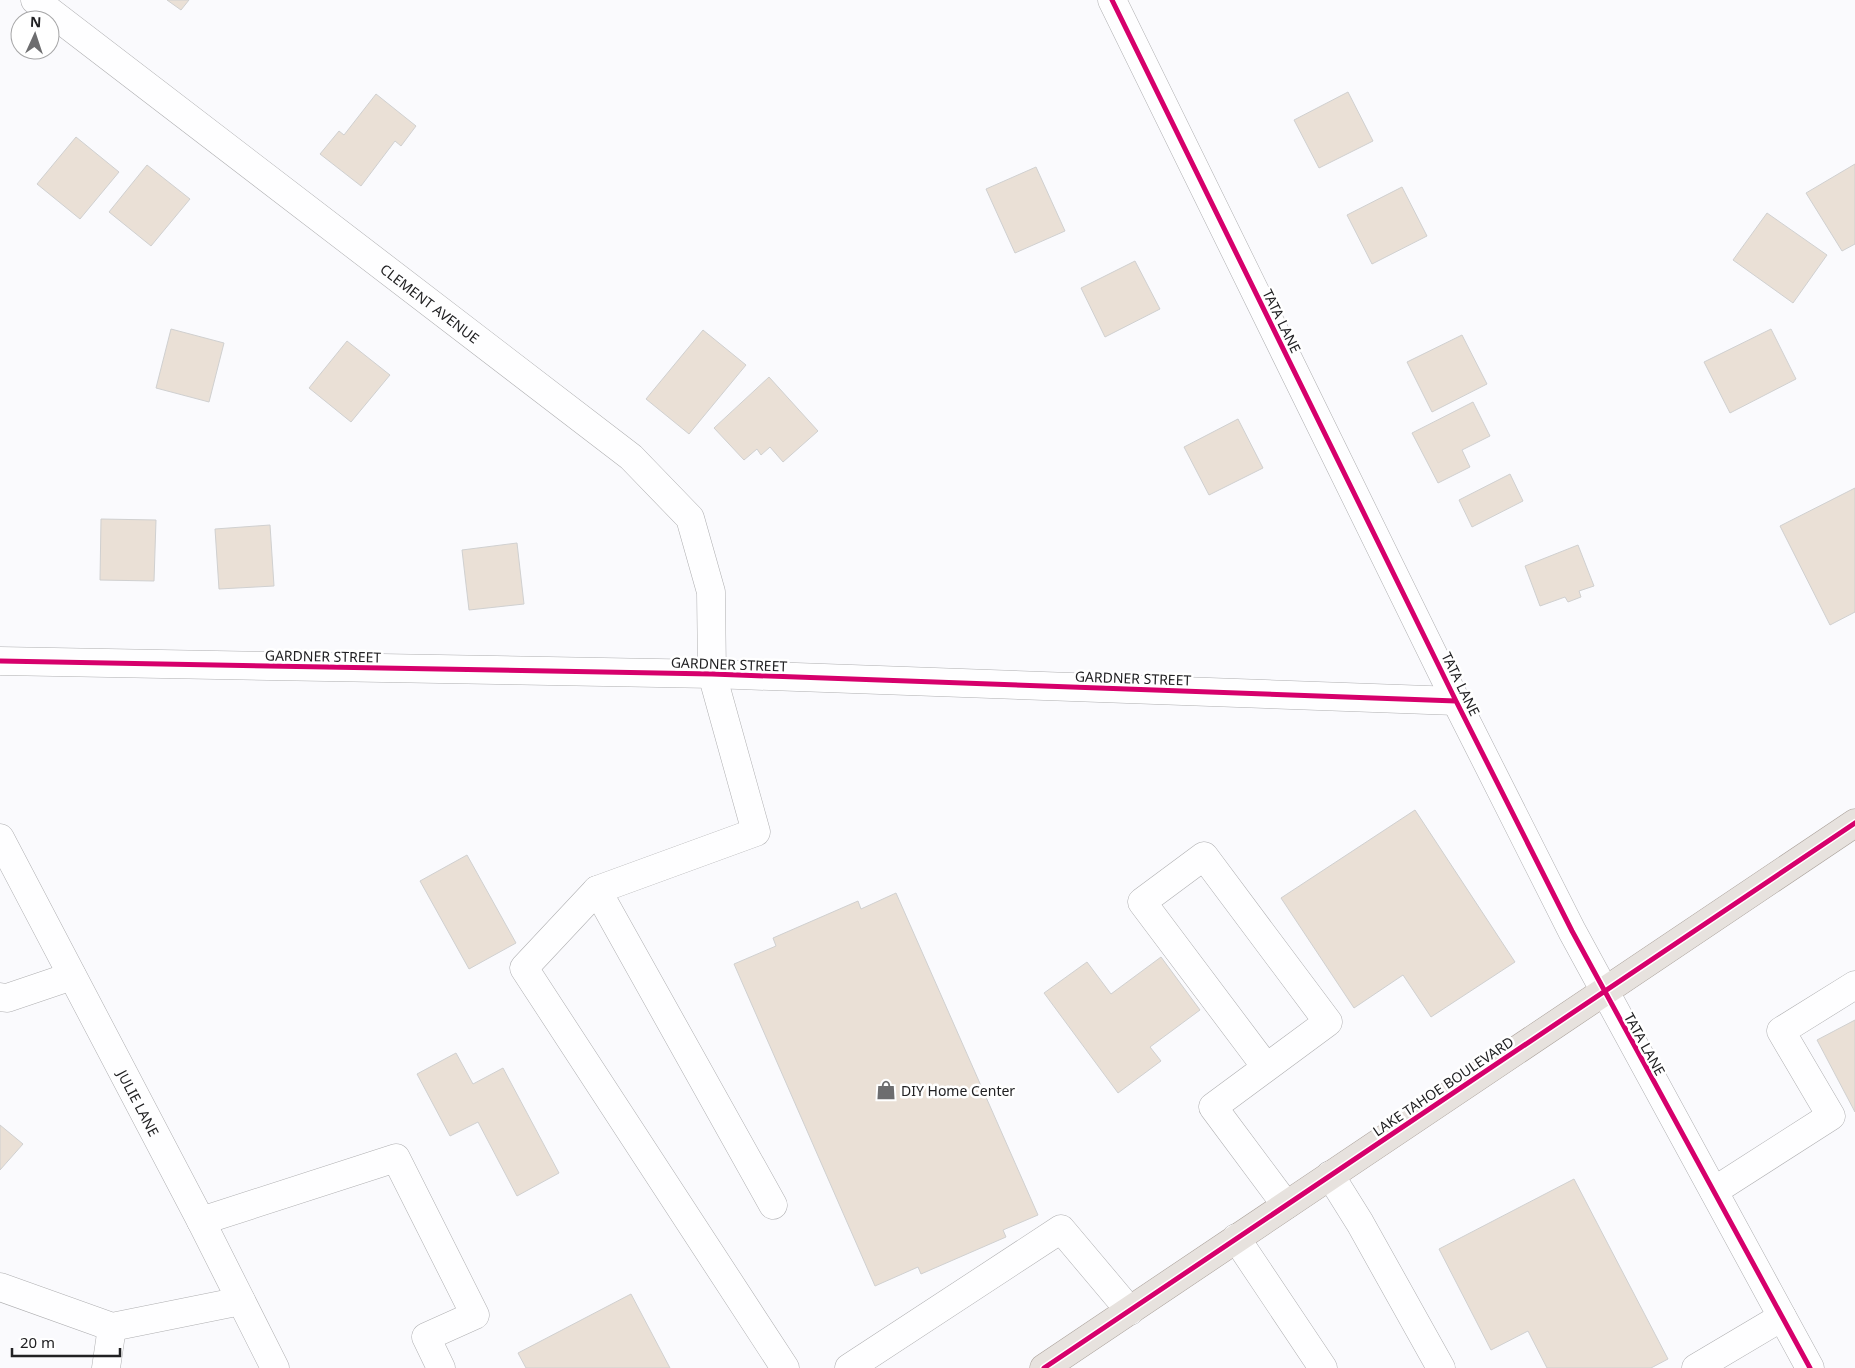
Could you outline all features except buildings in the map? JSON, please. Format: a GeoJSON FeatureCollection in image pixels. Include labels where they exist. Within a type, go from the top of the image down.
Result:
{"type":"FeatureCollection","features":[{"type":"Feature","properties":{"kind":"main road","name":"LAKE TAHOE BOULEVARD"},"geometry":{"type":"LineString","coordinates":[[1044,1368],[1855,824]]}},
{"type":"Feature","properties":{"kind":"street","name":"CLEMENT AVENUE"},"geometry":{"type":"LineString","coordinates":[[35,0],[631,457],[690,518],[711,592],[712,674],[756,832],[597,890]]}},
{"type":"Feature","properties":{"kind":"street","name":"TATA LANE"},"geometry":{"type":"LineString","coordinates":[[1112,0],[1456,701],[1605,993],[1810,1368]]}},
{"type":"Feature","properties":{"kind":"street","name":"GARDNER STREET"},"geometry":{"type":"LineString","coordinates":[[0,661],[712,674],[1456,701]]}},
{"type":"Feature","properties":{"kind":"street","name":"JULIE LANE"},"geometry":{"type":"LineString","coordinates":[[0,838],[11,882],[72,976],[201,1221],[275,1368]]}},
{"type":"Feature","properties":{"kind":"street"},"geometry":{"type":"LineString","coordinates":[[1266,1067],[1142,902],[1204,856],[1328,1022],[1213,1106],[1286,1205]]}},
{"type":"Feature","properties":{"kind":"street"},"geometry":{"type":"LineString","coordinates":[[773,1205],[597,890],[524,968],[785,1368]]}},
{"type":"Feature","properties":{"kind":"street"},"geometry":{"type":"LineString","coordinates":[[0,997],[7,998],[72,976]]}},
{"type":"Feature","properties":{"kind":"street"},"geometry":{"type":"LineString","coordinates":[[1714,1191],[1831,1116],[1782,1031],[1855,985]]}},
{"type":"Feature","properties":{"kind":"street"},"geometry":{"type":"LineString","coordinates":[[201,1221],[396,1158],[476,1315],[426,1337],[441,1368]]}},
{"type":"Feature","properties":{"kind":"street"},"geometry":{"type":"LineString","coordinates":[[1330,1175],[1360,1223],[1441,1368]]}},
{"type":"Feature","properties":{"kind":"street"},"geometry":{"type":"LineString","coordinates":[[849,1368],[1061,1229],[1130,1311]]}},
{"type":"Feature","properties":{"kind":"street"},"geometry":{"type":"LineString","coordinates":[[1236,1238],[1323,1368]]}},
{"type":"Feature","properties":{"kind":"street"},"geometry":{"type":"LineString","coordinates":[[0,1287],[112,1327],[241,1301]]}},
{"type":"Feature","properties":{"kind":"street"},"geometry":{"type":"LineString","coordinates":[[1696,1368],[1782,1318]]}},
{"type":"Feature","properties":{"kind":"street"},"geometry":{"type":"LineString","coordinates":[[106,1368],[112,1327]]}},
{"type":"Feature","properties":{"kind":"cycle path"},"geometry":{"type":"LineString","coordinates":[[1112,0],[1456,701],[1572,931],[1810,1368]]}},
{"type":"Feature","properties":{"kind":"cycle path"},"geometry":{"type":"LineString","coordinates":[[0,661],[712,674],[1456,701]]}},
{"type":"Feature","properties":{"kind":"cycle path"},"geometry":{"type":"LineString","coordinates":[[1044,1368],[1855,823]]}},
{"type":"Feature","properties":{"kind":"place","name":"DIY Home Center"},"geometry":{"type":"Point","coordinates":[886,1090]}}]}
